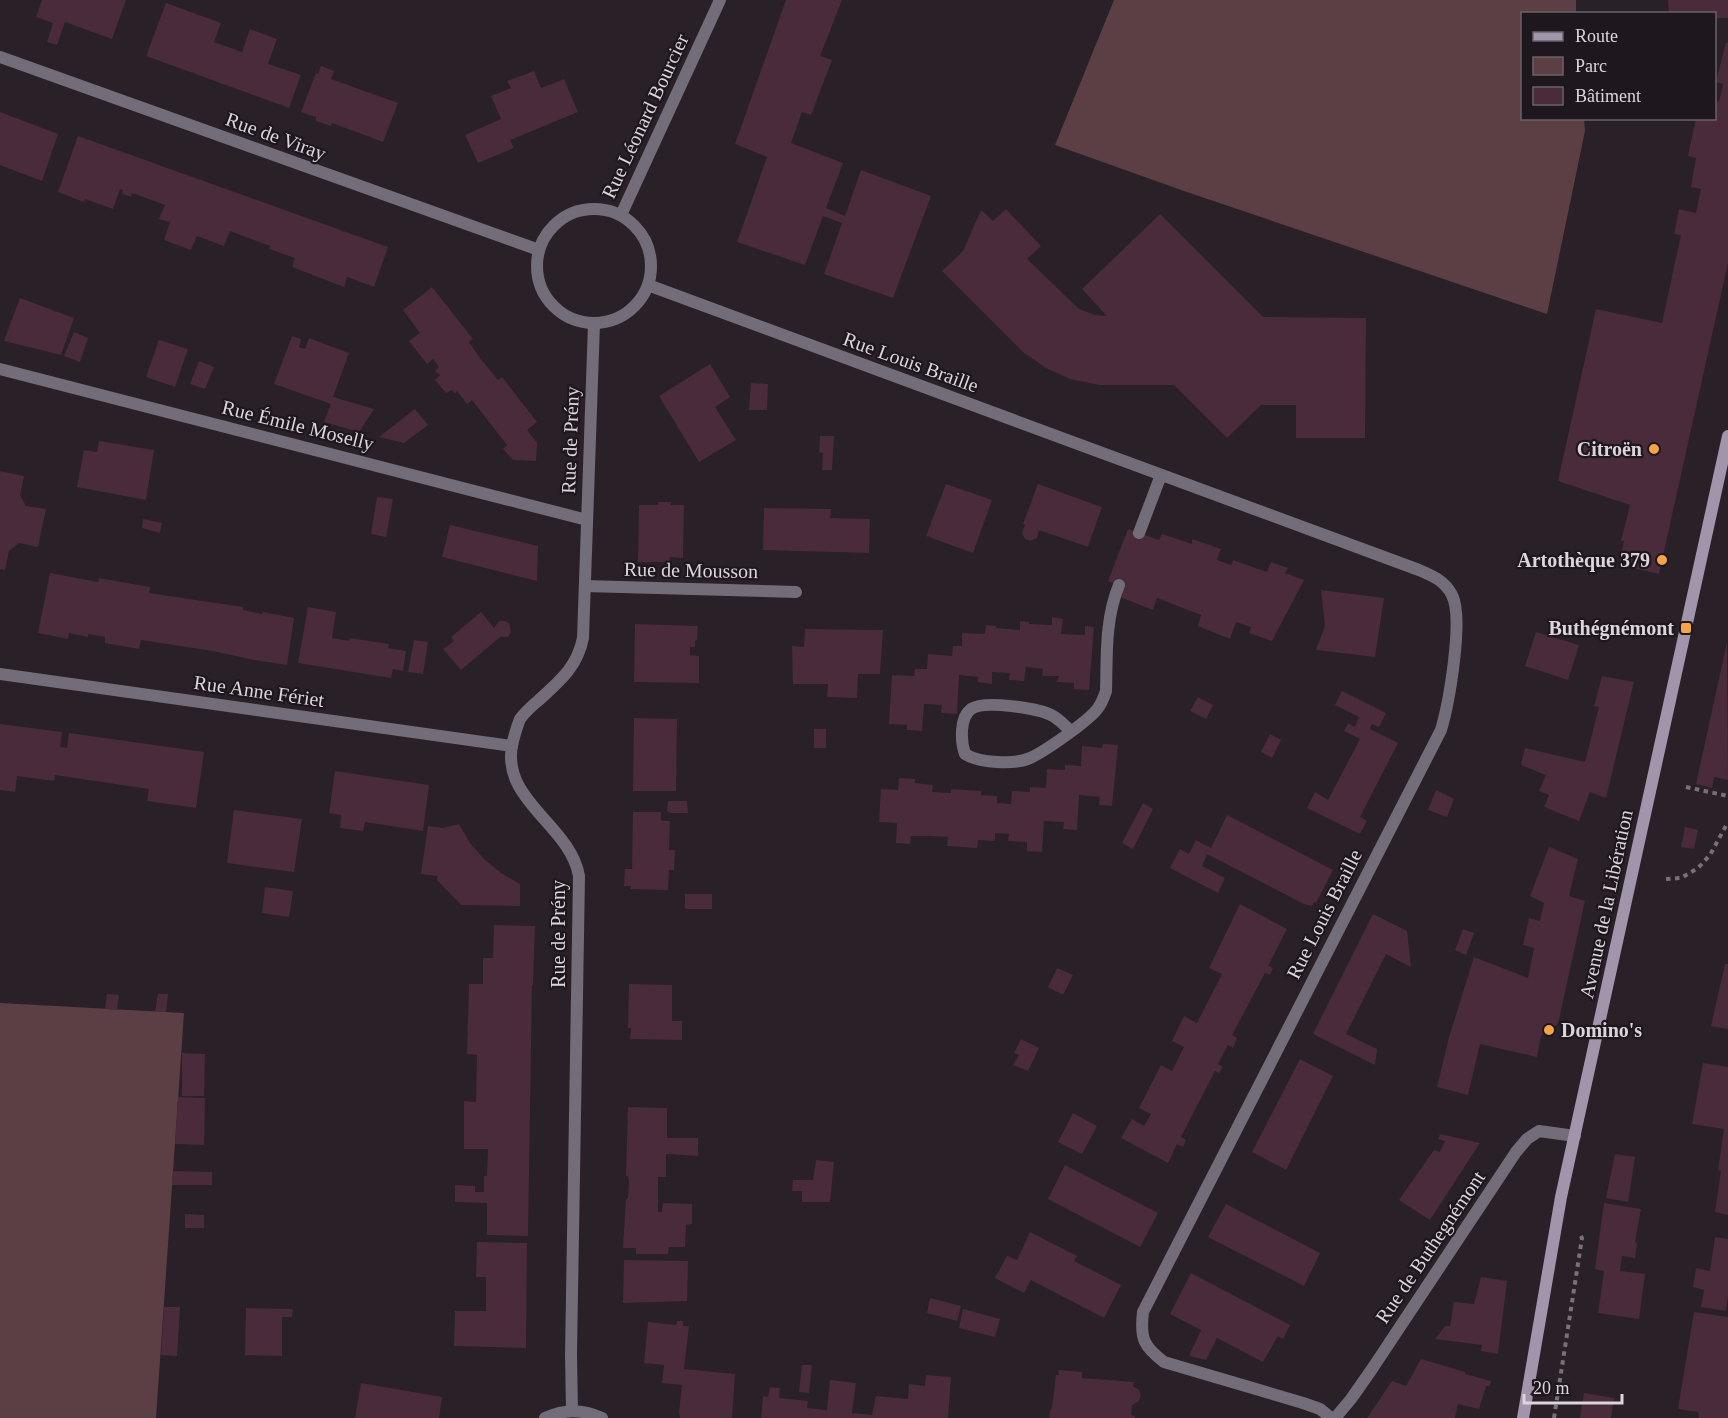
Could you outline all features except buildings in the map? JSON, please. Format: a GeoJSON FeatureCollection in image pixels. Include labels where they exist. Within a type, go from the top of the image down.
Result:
{"type":"FeatureCollection","features":[{"type":"Feature","properties":{"kind":"main road","name":"Avenue de la Libération"},"geometry":{"type":"LineString","coordinates":[[1523,1418],[1561,1197],[1728,436]]}},
{"type":"Feature","properties":{"kind":"street","name":"Rue Léonard Bourcier"},"geometry":{"type":"LineString","coordinates":[[621,215],[720,0]]}},
{"type":"Feature","properties":{"kind":"street","name":"Rue de Viray"},"geometry":{"type":"LineString","coordinates":[[0,57],[539,250]]}},
{"type":"Feature","properties":{"kind":"street"},"geometry":{"type":"LineString","coordinates":[[599,208],[621,215],[633,224],[645,239],[650,256],[651,271],[648,285],[639,302],[627,313],[614,320],[594,324],[574,320],[559,312],[547,301],[540,287],[537,271],[539,250],[545,235],[557,222],[569,214],[582,210],[599,208]]}},
{"type":"Feature","properties":{"kind":"street","name":"Rue Louis Braille"},"geometry":{"type":"LineString","coordinates":[[648,285],[1435,577],[1446,584],[1453,596],[1456,608],[1456,634],[1450,692],[1441,730],[1143,1312],[1141,1325],[1143,1340],[1150,1351],[1164,1362],[1303,1403],[1320,1409],[1330,1418]]}},
{"type":"Feature","properties":{"kind":"street","name":"Rue de Prény"},"geometry":{"type":"LineString","coordinates":[[572,1410],[579,876],[577,865],[562,840],[536,811],[515,780],[510,763],[512,746],[520,719],[573,667],[584,638],[594,324]]}},
{"type":"Feature","properties":{"kind":"street","name":"Rue Émile Moselly"},"geometry":{"type":"LineString","coordinates":[[0,369],[587,520]]}},
{"type":"Feature","properties":{"kind":"street"},"geometry":{"type":"LineString","coordinates":[[1138,533],[1161,475]]}},
{"type":"Feature","properties":{"kind":"street"},"geometry":{"type":"LineString","coordinates":[[1071,731],[1055,717],[1041,711],[1014,707],[978,706],[971,709],[964,719],[963,749],[969,757],[978,759],[1009,762],[1028,759],[1071,731],[1097,710],[1106,691],[1108,623],[1112,601],[1119,585]]}},
{"type":"Feature","properties":{"kind":"street","name":"Rue de Mousson"},"geometry":{"type":"LineString","coordinates":[[585,586],[796,592]]}},
{"type":"Feature","properties":{"kind":"street","name":"Rue Anne Fériet"},"geometry":{"type":"LineString","coordinates":[[0,674],[512,746]]}},
{"type":"Feature","properties":{"kind":"street","name":"Rue de Buthegnémont"},"geometry":{"type":"LineString","coordinates":[[1335,1418],[1372,1369],[1516,1152],[1527,1139],[1539,1131],[1575,1136]]}},
{"type":"Feature","properties":{"kind":"street"},"geometry":{"type":"LineString","coordinates":[[545,1418],[572,1410],[589,1412],[602,1418]]}},
{"type":"Feature","properties":{"kind":"path"},"geometry":{"type":"LineString","coordinates":[[1686,787],[1728,796]]}},
{"type":"Feature","properties":{"kind":"path"},"geometry":{"type":"LineString","coordinates":[[1666,879],[1681,878],[1698,868],[1710,855],[1728,822]]}},
{"type":"Feature","properties":{"kind":"path"},"geometry":{"type":"LineString","coordinates":[[1554,1418],[1582,1238]]}},
{"type":"Feature","properties":{"kind":"green space"},"geometry":{"type":"Polygon","coordinates":[[[1114,0],[1576,0],[1576,12],[1521,12],[1521,120],[1584,120],[1585,131],[1547,314],[1055,145],[1114,0]]]}},
{"type":"Feature","properties":{"kind":"green space"},"geometry":{"type":"Polygon","coordinates":[[[0,1003],[184,1013],[156,1418],[0,1418],[0,1003]]]}},
{"type":"Feature","properties":{"kind":"place","name":"Citroën"},"geometry":{"type":"Point","coordinates":[1654,449]}},
{"type":"Feature","properties":{"kind":"place","name":"Artothèque 379"},"geometry":{"type":"Point","coordinates":[1662,560]}},
{"type":"Feature","properties":{"kind":"place","name":"Buthégnémont"},"geometry":{"type":"Point","coordinates":[1686,628]}},
{"type":"Feature","properties":{"kind":"place","name":"Domino's"},"geometry":{"type":"Point","coordinates":[1549,1030]}}]}
